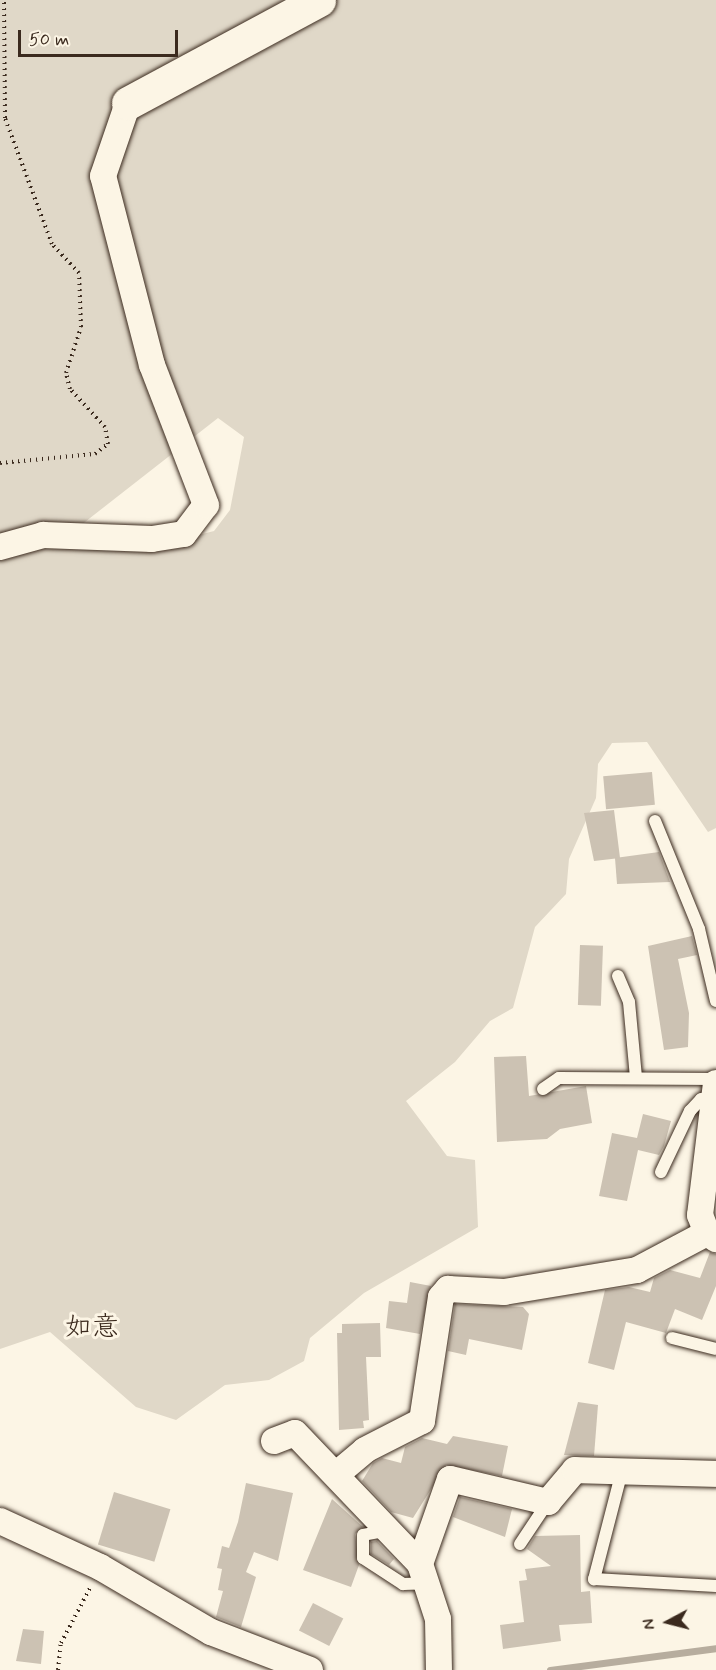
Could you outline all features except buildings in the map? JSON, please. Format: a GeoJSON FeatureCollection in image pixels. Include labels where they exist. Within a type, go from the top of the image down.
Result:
{"type":"FeatureCollection","features":[{"type":"Feature","properties":{"kind":"street"},"geometry":{"type":"LineString","coordinates":[[0,547],[43,535],[152,540],[184,534],[206,505],[152,364],[105,185],[110,144],[128,104],[320,0]]}},
{"type":"Feature","properties":{"kind":"street"},"geometry":{"type":"LineString","coordinates":[[338,1473],[364,1450],[422,1421],[441,1297],[448,1289],[504,1292],[637,1270],[712,1236],[700,1215],[716,1086]]}},
{"type":"Feature","properties":{"kind":"street"},"geometry":{"type":"LineString","coordinates":[[274,1441],[295,1433],[338,1473],[391,1530],[424,1574],[442,1643],[439,1670]]}},
{"type":"Feature","properties":{"kind":"street"},"geometry":{"type":"LineString","coordinates":[[424,1574],[450,1479],[548,1502],[575,1470],[716,1474]]}},
{"type":"Feature","properties":{"kind":"street"},"geometry":{"type":"LineString","coordinates":[[0,1521],[100,1567],[211,1632],[310,1670]]}},
{"type":"Feature","properties":{"kind":"lane"},"geometry":{"type":"LineString","coordinates":[[655,821],[699,929],[716,1001]]}},
{"type":"Feature","properties":{"kind":"lane"},"geometry":{"type":"LineString","coordinates":[[618,976],[629,1002],[636,1078]]}},
{"type":"Feature","properties":{"kind":"lane"},"geometry":{"type":"LineString","coordinates":[[543,1089],[559,1078],[636,1078],[716,1086]]}},
{"type":"Feature","properties":{"kind":"lane"},"geometry":{"type":"LineString","coordinates":[[661,1172],[690,1112],[716,1086]]}},
{"type":"Feature","properties":{"kind":"lane"},"geometry":{"type":"LineString","coordinates":[[672,1338],[716,1348]]}},
{"type":"Feature","properties":{"kind":"lane"},"geometry":{"type":"LineString","coordinates":[[622,1471],[594,1578],[716,1586]]}},
{"type":"Feature","properties":{"kind":"lane"},"geometry":{"type":"LineString","coordinates":[[520,1544],[548,1502]]}},
{"type":"Feature","properties":{"kind":"lane"},"geometry":{"type":"LineString","coordinates":[[391,1530],[363,1535],[363,1558],[403,1584],[424,1574]]}},
{"type":"Feature","properties":{"kind":"path"},"geometry":{"type":"LineString","coordinates":[[0,463],[94,454],[108,444],[105,428],[70,389],[66,373],[81,327],[79,273],[52,244],[5,118],[4,0]]}},
{"type":"Feature","properties":{"kind":"path"},"geometry":{"type":"LineString","coordinates":[[58,1670],[61,1643],[100,1567]]}},
{"type":"Feature","properties":{"kind":"shaded area"},"geometry":{"type":"Polygon","coordinates":[[[0,0],[716,0],[716,828],[708,832],[647,742],[612,743],[598,764],[596,798],[569,859],[566,894],[535,927],[513,1008],[490,1021],[455,1062],[406,1101],[447,1156],[475,1160],[478,1227],[364,1293],[310,1338],[304,1361],[269,1380],[225,1385],[176,1420],[136,1407],[50,1332],[0,1349],[0,0]],[[218,418],[67,536],[160,545],[214,531],[230,510],[244,437],[218,418]]]}},
{"type":"Feature","properties":{"kind":"waterway"},"geometry":{"type":"LineString","coordinates":[[550,1670],[716,1648]]}},
{"type":"Feature","properties":{"kind":"district","name":"如意"},"geometry":{"type":"Point","coordinates":[92,1328]}}]}
